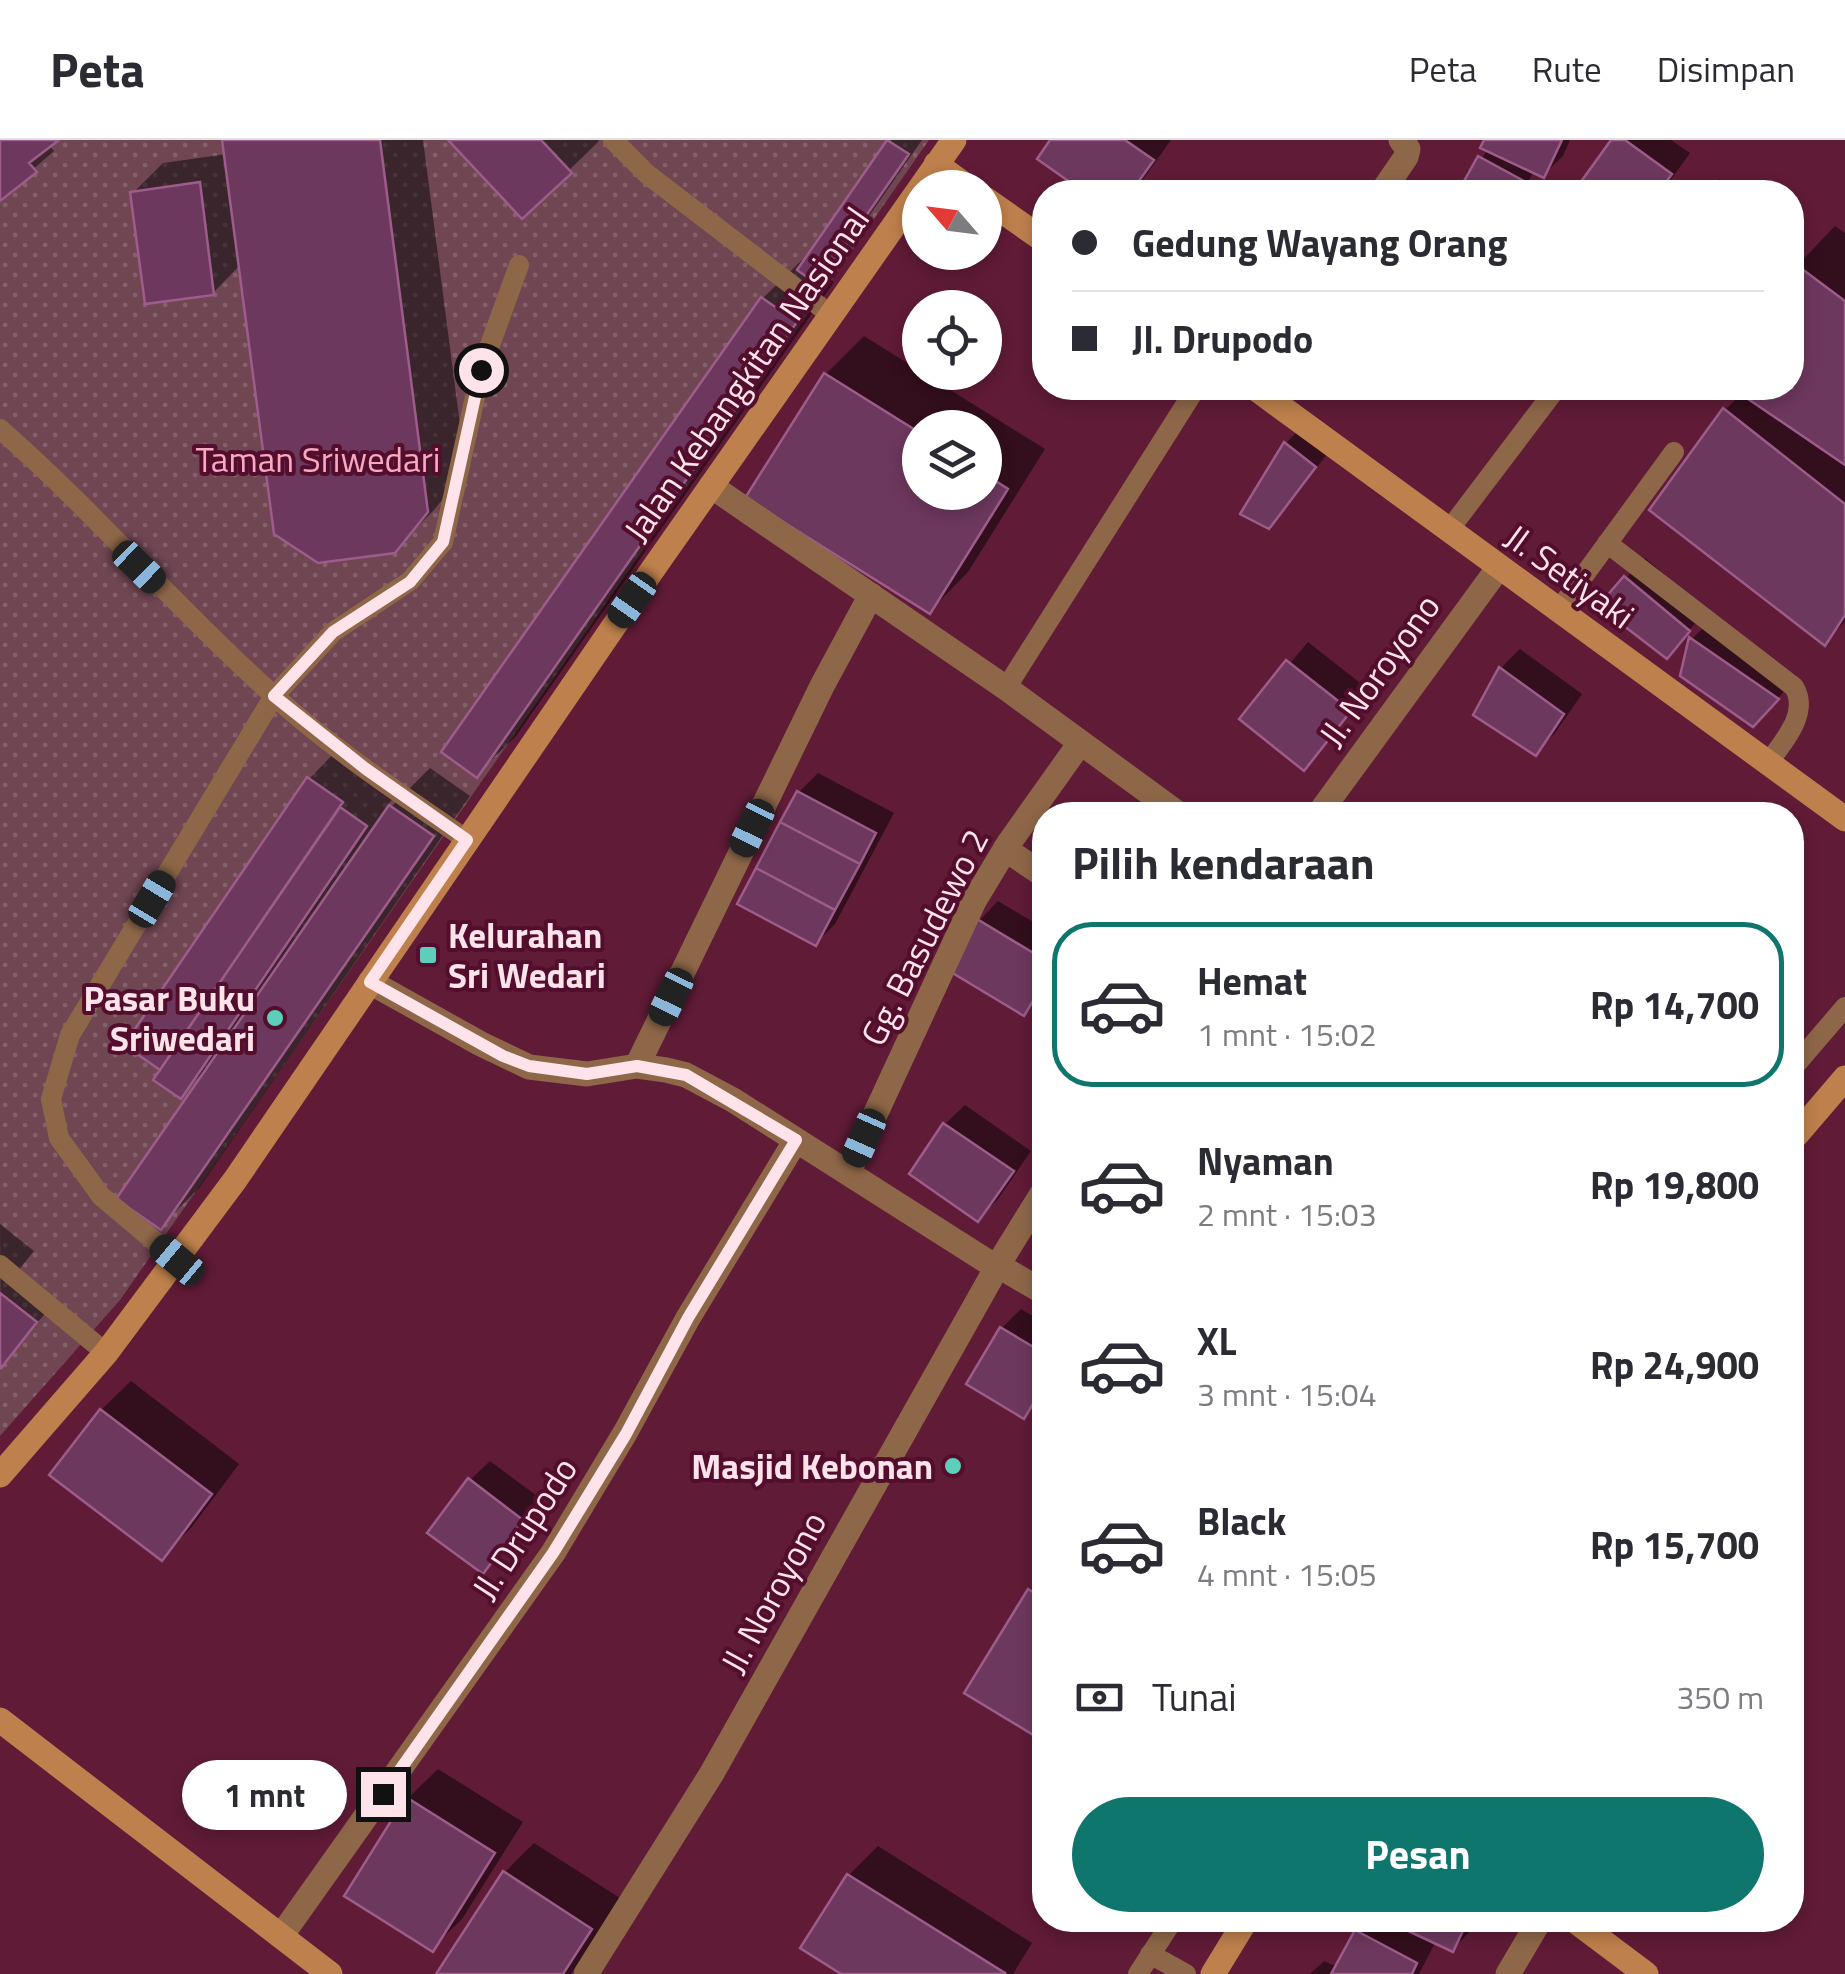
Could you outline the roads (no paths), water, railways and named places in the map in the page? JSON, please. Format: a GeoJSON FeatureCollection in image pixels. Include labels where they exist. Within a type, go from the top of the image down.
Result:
{"type":"FeatureCollection","features":[{"type":"Feature","properties":{"kind":"main road","name":"Jalan Kebangkitan Nasional"},"geometry":{"type":"LineString","coordinates":[[0,1475],[106,1353],[177,1260],[954,140]]}},
{"type":"Feature","properties":{"kind":"main road"},"geometry":{"type":"LineString","coordinates":[[936,164],[944,170]]}},
{"type":"Feature","properties":{"kind":"main road"},"geometry":{"type":"LineString","coordinates":[[1002,211],[1032,232]]}},
{"type":"Feature","properties":{"kind":"main road","name":"Jl. Setiyaki"},"geometry":{"type":"LineString","coordinates":[[1271,400],[1845,819]]}},
{"type":"Feature","properties":{"kind":"main road"},"geometry":{"type":"LineString","coordinates":[[1804,1126],[1845,1078]]}},
{"type":"Feature","properties":{"kind":"main road"},"geometry":{"type":"LineString","coordinates":[[0,1720],[330,1974]]}},
{"type":"Feature","properties":{"kind":"main road"},"geometry":{"type":"LineString","coordinates":[[1212,1974],[1238,1932]]}},
{"type":"Feature","properties":{"kind":"main road"},"geometry":{"type":"LineString","coordinates":[[1590,1932],[1646,1974]]}},
{"type":"Feature","properties":{"kind":"street"},"geometry":{"type":"LineString","coordinates":[[1390,180],[1406,157],[1408,148],[1401,140]]}},
{"type":"Feature","properties":{"kind":"street"},"geometry":{"type":"LineString","coordinates":[[711,486],[1006,688],[1162,802]]}},
{"type":"Feature","properties":{"kind":"street","name":"Jl. Noroyono"},"geometry":{"type":"LineString","coordinates":[[1327,802],[1499,567]]}},
{"type":"Feature","properties":{"kind":"street"},"geometry":{"type":"LineString","coordinates":[[637,1066],[815,701],[872,595]]}},
{"type":"Feature","properties":{"kind":"street","name":"Gg. Basudewo 2"},"geometry":{"type":"LineString","coordinates":[[1038,802],[1080,743]]}},
{"type":"Feature","properties":{"kind":"street","name":"Gg. Basudewo 2"},"geometry":{"type":"LineString","coordinates":[[848,1173],[958,931],[1032,811]]}},
{"type":"Feature","properties":{"kind":"street"},"geometry":{"type":"LineString","coordinates":[[1005,849],[1032,867]]}},
{"type":"Feature","properties":{"kind":"street"},"geometry":{"type":"LineString","coordinates":[[370,982],[492,1050],[529,1066],[587,1074],[637,1066],[698,1080],[1032,1286]]}},
{"type":"Feature","properties":{"kind":"street","name":"Jl. Drupodo"},"geometry":{"type":"LineString","coordinates":[[281,1936],[553,1553],[796,1140]]}},
{"type":"Feature","properties":{"kind":"street","name":"Jl. Noroyono"},"geometry":{"type":"LineString","coordinates":[[586,1974],[712,1772],[1032,1211]]}},
{"type":"Feature","properties":{"kind":"street"},"geometry":{"type":"LineString","coordinates":[[1508,1974],[1533,1932]]}},
{"type":"Feature","properties":{"kind":"lane"},"geometry":{"type":"LineString","coordinates":[[612,140],[647,174],[830,315]]}},
{"type":"Feature","properties":{"kind":"lane"},"geometry":{"type":"LineString","coordinates":[[177,1260],[100,1196],[59,1138],[51,1098],[70,1035],[274,696],[333,632],[410,582],[443,542],[481,370],[519,265]]}},
{"type":"Feature","properties":{"kind":"lane"},"geometry":{"type":"LineString","coordinates":[[1006,688],[1188,400]]}},
{"type":"Feature","properties":{"kind":"lane"},"geometry":{"type":"LineString","coordinates":[[1449,530],[1547,400]]}},
{"type":"Feature","properties":{"kind":"lane"},"geometry":{"type":"LineString","coordinates":[[0,429],[53,475],[139,567],[274,696],[366,769],[467,840]]}},
{"type":"Feature","properties":{"kind":"lane"},"geometry":{"type":"LineString","coordinates":[[1558,610],[1674,452]]}},
{"type":"Feature","properties":{"kind":"lane"},"geometry":{"type":"LineString","coordinates":[[1607,543],[1800,696],[1798,714],[1788,736],[1768,763]]}},
{"type":"Feature","properties":{"kind":"lane"},"geometry":{"type":"LineString","coordinates":[[1804,1058],[1840,1023]]}},
{"type":"Feature","properties":{"kind":"lane"},"geometry":{"type":"LineString","coordinates":[[0,1265],[106,1353]]}},
{"type":"Feature","properties":{"kind":"lane"},"geometry":{"type":"LineString","coordinates":[[1138,1974],[1165,1932]]}},
{"type":"Feature","properties":{"kind":"lane"},"geometry":{"type":"LineString","coordinates":[[1150,1954],[1186,1974]]}},
{"type":"Feature","properties":{"kind":"place","name":"Kelurahan Sri Wedari"},"geometry":{"type":"Point","coordinates":[428,955]}},
{"type":"Feature","properties":{"kind":"place","name":"Pasar Buku Sriwedari"},"geometry":{"type":"Point","coordinates":[275,1018]}},
{"type":"Feature","properties":{"kind":"place","name":"Masjid Kebonan"},"geometry":{"type":"Point","coordinates":[953,1466]}},
{"type":"Feature","properties":{"kind":"park label","name":"Taman Sriwedari"},"geometry":{"type":"Point","coordinates":[318,459]}}]}
